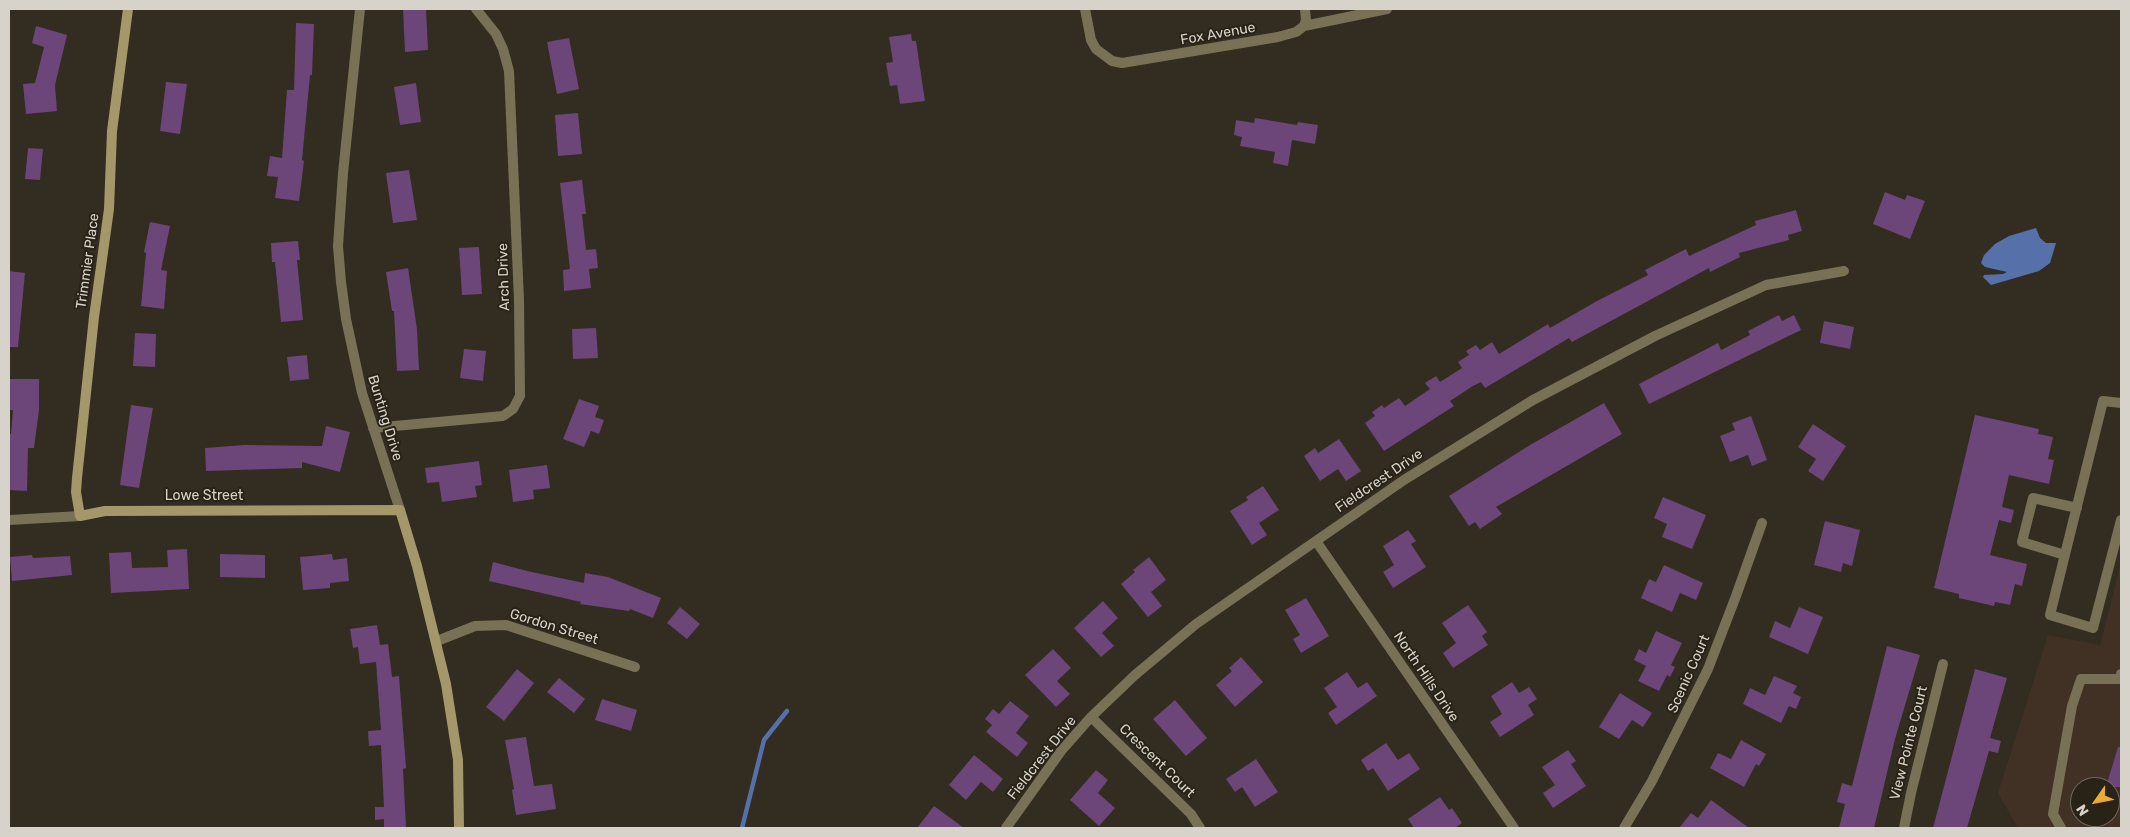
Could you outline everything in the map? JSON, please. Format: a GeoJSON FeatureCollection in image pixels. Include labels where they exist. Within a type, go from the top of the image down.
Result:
{"type":"FeatureCollection","features":[{"type":"Feature","properties":{"kind":"street","name":"Trimmier Place"},"geometry":{"type":"LineString","coordinates":[[80,516],[76,492],[77,478],[94,317],[109,209],[112,131],[128,9]]}},
{"type":"Feature","properties":{"kind":"street","name":"Bunting Drive"},"geometry":{"type":"LineString","coordinates":[[360,9],[343,173],[338,246],[346,319],[358,374],[373,428],[417,566],[437,641],[456,742],[460,795],[459,828]]}},
{"type":"Feature","properties":{"kind":"street","name":"Arch Drive"},"geometry":{"type":"LineString","coordinates":[[373,428],[503,416],[513,409],[520,396],[519,300],[509,72],[503,49],[496,34],[476,9]]}},
{"type":"Feature","properties":{"kind":"street","name":"Fox Avenue"},"geometry":{"type":"LineString","coordinates":[[1085,9],[1091,40],[1096,49],[1112,61],[1122,63],[1134,63],[1278,37],[1296,32],[1304,26],[1386,9]]}},
{"type":"Feature","properties":{"kind":"street"},"geometry":{"type":"LineString","coordinates":[[1304,26],[1306,20],[1305,9]]}},
{"type":"Feature","properties":{"kind":"street","name":"Fieldcrest Drive"},"geometry":{"type":"LineString","coordinates":[[1006,828],[1060,752],[1091,717],[1165,648],[1196,624],[1404,480],[1533,400],[1655,336],[1766,285],[1844,271]]}},
{"type":"Feature","properties":{"kind":"street"},"geometry":{"type":"LineString","coordinates":[[2121,403],[2103,401],[2050,616],[2093,628],[2121,520]]}},
{"type":"Feature","properties":{"kind":"street"},"geometry":{"type":"LineString","coordinates":[[2065,555],[2022,542],[2033,498],[2076,508]]}},
{"type":"Feature","properties":{"kind":"street","name":"Lowe Street"},"geometry":{"type":"LineString","coordinates":[[9,520],[80,516],[105,511],[400,510]]}},
{"type":"Feature","properties":{"kind":"street","name":"Scenic Court"},"geometry":{"type":"LineString","coordinates":[[1624,828],[1652,781],[1708,669],[1762,523]]}},
{"type":"Feature","properties":{"kind":"street","name":"North Hills Drive"},"geometry":{"type":"LineString","coordinates":[[1316,541],[1514,828]]}},
{"type":"Feature","properties":{"kind":"street","name":"Gordon Street"},"geometry":{"type":"LineString","coordinates":[[437,641],[475,626],[506,625],[635,666]]}},
{"type":"Feature","properties":{"kind":"street","name":"View Pointe Court"},"geometry":{"type":"LineString","coordinates":[[1904,828],[1910,794],[1943,664]]}},
{"type":"Feature","properties":{"kind":"street"},"geometry":{"type":"LineString","coordinates":[[2061,828],[2053,814],[2072,706],[2081,679],[2120,679],[2121,674]]}},
{"type":"Feature","properties":{"kind":"street","name":"Crescent Court"},"geometry":{"type":"LineString","coordinates":[[1091,717],[1191,814],[1200,828]]}},
{"type":"Feature","properties":{"kind":"shaded area"},"geometry":{"type":"Polygon","coordinates":[[[2121,563],[2121,828],[2018,828],[1998,793],[2048,635],[2100,645],[2121,563]]]}},
{"type":"Feature","properties":{"kind":"water"},"geometry":{"type":"Polygon","coordinates":[[[2036,228],[2040,238],[2046,243],[2056,243],[2050,263],[2039,271],[1991,285],[1983,277],[1984,275],[2007,272],[1985,267],[1981,263],[1984,255],[1995,244],[2009,236],[2036,228]]]}},
{"type":"Feature","properties":{"kind":"building"},"geometry":{"type":"Polygon","coordinates":[[[403,9],[426,9],[428,50],[405,52],[403,9]]]}},
{"type":"Feature","properties":{"kind":"building"},"geometry":{"type":"Polygon","coordinates":[[[296,23],[314,24],[312,75],[310,75],[302,160],[304,161],[299,201],[275,198],[278,177],[267,176],[270,156],[282,158],[287,90],[294,90],[296,23]]]}},
{"type":"Feature","properties":{"kind":"building"},"geometry":{"type":"Polygon","coordinates":[[[36,26],[67,35],[55,85],[57,111],[26,114],[23,84],[35,83],[44,47],[32,43],[36,26]]]}},
{"type":"Feature","properties":{"kind":"building"},"geometry":{"type":"Polygon","coordinates":[[[911,34],[912,41],[916,41],[925,101],[900,104],[897,85],[890,86],[886,63],[893,62],[889,37],[911,34]]]}},
{"type":"Feature","properties":{"kind":"building"},"geometry":{"type":"Polygon","coordinates":[[[569,38],[579,89],[557,94],[547,42],[569,38]]]}},
{"type":"Feature","properties":{"kind":"building"},"geometry":{"type":"Polygon","coordinates":[[[166,82],[187,84],[180,134],[160,131],[166,82]]]}},
{"type":"Feature","properties":{"kind":"building"},"geometry":{"type":"Polygon","coordinates":[[[416,83],[421,122],[400,125],[394,87],[416,83]]]}},
{"type":"Feature","properties":{"kind":"building"},"geometry":{"type":"Polygon","coordinates":[[[578,113],[582,154],[558,156],[555,115],[578,113]]]}},
{"type":"Feature","properties":{"kind":"building"},"geometry":{"type":"Polygon","coordinates":[[[1255,118],[1297,125],[1298,122],[1318,125],[1315,144],[1292,140],[1288,166],[1273,163],[1275,152],[1240,146],[1242,137],[1234,135],[1236,120],[1254,123],[1255,118]]]}},
{"type":"Feature","properties":{"kind":"building"},"geometry":{"type":"Polygon","coordinates":[[[28,148],[43,149],[40,180],[25,179],[28,148]]]}},
{"type":"Feature","properties":{"kind":"building"},"geometry":{"type":"Polygon","coordinates":[[[409,170],[417,220],[393,223],[386,173],[409,170]]]}},
{"type":"Feature","properties":{"kind":"building"},"geometry":{"type":"Polygon","coordinates":[[[582,180],[586,214],[582,214],[586,250],[596,249],[598,268],[589,269],[591,288],[564,291],[563,270],[570,269],[560,183],[582,180]]]}},
{"type":"Feature","properties":{"kind":"building"},"geometry":{"type":"Polygon","coordinates":[[[1885,192],[1905,200],[1907,195],[1925,201],[1910,239],[1873,224],[1885,192]]]}},
{"type":"Feature","properties":{"kind":"building"},"geometry":{"type":"Polygon","coordinates":[[[1796,210],[1802,231],[1788,235],[1789,240],[1739,253],[1740,257],[1710,272],[1709,268],[1572,342],[1569,338],[1485,388],[1481,382],[1473,386],[1450,401],[1454,406],[1384,451],[1365,423],[1375,416],[1372,412],[1382,405],[1384,408],[1399,398],[1405,406],[1430,389],[1425,383],[1436,376],[1440,382],[1462,368],[1458,362],[1469,355],[1466,351],[1476,345],[1480,350],[1492,342],[1499,354],[1548,324],[1550,328],[1648,275],[1645,270],[1686,249],[1689,256],[1756,225],[1755,221],[1796,210]]]}},
{"type":"Feature","properties":{"kind":"building"},"geometry":{"type":"Polygon","coordinates":[[[150,222],[170,226],[161,270],[167,271],[164,309],[141,306],[146,253],[144,252],[150,222]]]}},
{"type":"Feature","properties":{"kind":"building"},"geometry":{"type":"Polygon","coordinates":[[[298,241],[300,260],[297,260],[303,320],[281,322],[275,262],[272,262],[271,243],[298,241]]]}},
{"type":"Feature","properties":{"kind":"building"},"geometry":{"type":"Polygon","coordinates":[[[479,247],[482,294],[462,295],[459,248],[479,247]]]}},
{"type":"Feature","properties":{"kind":"building"},"geometry":{"type":"Polygon","coordinates":[[[408,268],[417,329],[419,370],[397,371],[394,311],[392,311],[386,272],[408,268]]]}},
{"type":"Feature","properties":{"kind":"building"},"geometry":{"type":"Polygon","coordinates":[[[9,271],[25,273],[18,347],[9,347],[9,271]]]}},
{"type":"Feature","properties":{"kind":"building"},"geometry":{"type":"Polygon","coordinates":[[[1779,315],[1782,321],[1794,315],[1801,330],[1649,404],[1639,384],[1718,343],[1721,350],[1750,335],[1748,331],[1779,315]]]}},
{"type":"Feature","properties":{"kind":"building"},"geometry":{"type":"Polygon","coordinates":[[[1824,321],[1854,327],[1850,349],[1820,343],[1824,321]]]}},
{"type":"Feature","properties":{"kind":"building"},"geometry":{"type":"Polygon","coordinates":[[[596,328],[598,358],[573,359],[572,329],[596,328]]]}},
{"type":"Feature","properties":{"kind":"building"},"geometry":{"type":"Polygon","coordinates":[[[135,333],[156,334],[155,367],[133,366],[135,333]]]}},
{"type":"Feature","properties":{"kind":"building"},"geometry":{"type":"Polygon","coordinates":[[[464,349],[486,351],[483,381],[460,378],[464,349]]]}},
{"type":"Feature","properties":{"kind":"building"},"geometry":{"type":"Polygon","coordinates":[[[307,355],[309,379],[290,381],[287,357],[307,355]]]}},
{"type":"Feature","properties":{"kind":"building"},"geometry":{"type":"Polygon","coordinates":[[[9,379],[39,379],[39,410],[34,448],[28,448],[27,491],[9,490],[9,434],[11,434],[13,410],[9,410],[9,379]]]}},
{"type":"Feature","properties":{"kind":"building"},"geometry":{"type":"Polygon","coordinates":[[[579,399],[599,406],[595,417],[604,420],[599,434],[591,431],[584,447],[563,439],[579,399]]]}},
{"type":"Feature","properties":{"kind":"building"},"geometry":{"type":"Polygon","coordinates":[[[1604,403],[1622,434],[1496,507],[1502,514],[1480,529],[1475,522],[1469,526],[1449,496],[1530,445],[1604,403]]]}},
{"type":"Feature","properties":{"kind":"building"},"geometry":{"type":"Polygon","coordinates":[[[131,405],[153,408],[139,488],[120,485],[131,405]]]}},
{"type":"Feature","properties":{"kind":"building"},"geometry":{"type":"Polygon","coordinates":[[[1975,415],[2039,429],[2038,434],[2053,437],[2048,459],[2054,460],[2049,484],[2009,475],[2002,507],[2014,510],[2011,523],[1999,520],[1990,555],[2027,564],[2022,586],[2015,584],[2010,605],[1995,602],[1994,606],[1959,598],[1959,594],[1934,588],[1975,415]]]}},
{"type":"Feature","properties":{"kind":"building"},"geometry":{"type":"Polygon","coordinates":[[[1751,416],[1767,460],[1752,466],[1748,455],[1730,462],[1720,436],[1735,430],[1732,423],[1751,416]]]}},
{"type":"Feature","properties":{"kind":"building"},"geometry":{"type":"Polygon","coordinates":[[[1813,424],[1846,446],[1823,481],[1808,471],[1816,459],[1798,447],[1813,424]]]}},
{"type":"Feature","properties":{"kind":"building"},"geometry":{"type":"Polygon","coordinates":[[[326,426],[350,432],[340,472],[302,462],[302,468],[206,471],[205,448],[244,445],[322,446],[326,426]]]}},
{"type":"Feature","properties":{"kind":"building"},"geometry":{"type":"Polygon","coordinates":[[[1339,439],[1361,471],[1346,481],[1338,469],[1320,481],[1304,456],[1315,448],[1318,453],[1339,439]]]}},
{"type":"Feature","properties":{"kind":"building"},"geometry":{"type":"Polygon","coordinates":[[[479,461],[482,485],[475,486],[477,497],[442,502],[439,482],[427,483],[425,468],[479,461]]]}},
{"type":"Feature","properties":{"kind":"building"},"geometry":{"type":"Polygon","coordinates":[[[547,465],[550,488],[533,490],[534,499],[513,502],[509,470],[547,465]]]}},
{"type":"Feature","properties":{"kind":"building"},"geometry":{"type":"Polygon","coordinates":[[[1263,486],[1279,510],[1259,523],[1267,535],[1252,545],[1230,511],[1248,500],[1246,497],[1263,486]]]}},
{"type":"Feature","properties":{"kind":"building"},"geometry":{"type":"Polygon","coordinates":[[[1663,497],[1706,515],[1692,549],[1662,537],[1667,524],[1654,518],[1663,497]]]}},
{"type":"Feature","properties":{"kind":"building"},"geometry":{"type":"Polygon","coordinates":[[[1825,521],[1860,530],[1852,566],[1843,563],[1841,572],[1814,565],[1825,521]]]}},
{"type":"Feature","properties":{"kind":"building"},"geometry":{"type":"Polygon","coordinates":[[[1408,530],[1416,541],[1411,544],[1426,567],[1393,588],[1383,572],[1394,565],[1383,546],[1408,530]]]}},
{"type":"Feature","properties":{"kind":"building"},"geometry":{"type":"Polygon","coordinates":[[[187,549],[189,589],[111,593],[109,553],[131,552],[132,568],[168,567],[167,550],[187,549]]]}},
{"type":"Feature","properties":{"kind":"building"},"geometry":{"type":"Polygon","coordinates":[[[220,554],[265,555],[265,578],[220,577],[220,554]]]}},
{"type":"Feature","properties":{"kind":"building"},"geometry":{"type":"Polygon","coordinates":[[[332,554],[333,560],[347,558],[349,581],[330,583],[330,588],[303,590],[300,557],[332,554]]]}},
{"type":"Feature","properties":{"kind":"building"},"geometry":{"type":"Polygon","coordinates":[[[32,555],[33,558],[70,556],[72,575],[12,581],[10,557],[32,555]]]}},
{"type":"Feature","properties":{"kind":"building"},"geometry":{"type":"Polygon","coordinates":[[[1149,557],[1166,580],[1151,592],[1162,606],[1148,617],[1121,584],[1135,572],[1133,570],[1149,557]]]}},
{"type":"Feature","properties":{"kind":"building"},"geometry":{"type":"Polygon","coordinates":[[[493,562],[584,583],[585,573],[608,577],[661,598],[653,618],[630,609],[629,611],[580,604],[581,602],[489,581],[493,562]]]}},
{"type":"Feature","properties":{"kind":"building"},"geometry":{"type":"Polygon","coordinates":[[[1664,565],[1703,583],[1696,600],[1680,593],[1672,612],[1641,598],[1649,579],[1656,582],[1664,565]]]}},
{"type":"Feature","properties":{"kind":"building"},"geometry":{"type":"Polygon","coordinates":[[[1306,598],[1329,636],[1301,653],[1293,639],[1300,635],[1285,610],[1306,598]]]}},
{"type":"Feature","properties":{"kind":"building"},"geometry":{"type":"Polygon","coordinates":[[[1103,601],[1118,618],[1102,633],[1114,646],[1101,657],[1074,628],[1103,601]]]}},
{"type":"Feature","properties":{"kind":"building"},"geometry":{"type":"Polygon","coordinates":[[[1468,605],[1487,632],[1482,636],[1488,645],[1453,668],[1443,653],[1456,643],[1442,623],[1468,605]]]}},
{"type":"Feature","properties":{"kind":"building"},"geometry":{"type":"Polygon","coordinates":[[[680,607],[700,624],[687,639],[667,623],[680,607]]]}},
{"type":"Feature","properties":{"kind":"building"},"geometry":{"type":"Polygon","coordinates":[[[1799,607],[1823,617],[1808,654],[1769,637],[1775,621],[1790,628],[1799,607]]]}},
{"type":"Feature","properties":{"kind":"building"},"geometry":{"type":"Polygon","coordinates":[[[377,625],[380,645],[388,644],[392,677],[399,676],[406,768],[403,769],[406,828],[384,828],[384,819],[375,820],[375,807],[384,807],[381,745],[369,746],[368,731],[381,730],[376,662],[360,664],[358,647],[353,648],[350,629],[377,625]]]}},
{"type":"Feature","properties":{"kind":"building"},"geometry":{"type":"Polygon","coordinates":[[[1656,631],[1682,643],[1671,665],[1675,667],[1670,677],[1667,675],[1659,691],[1638,681],[1646,666],[1634,660],[1639,649],[1646,653],[1656,631]]]}},
{"type":"Feature","properties":{"kind":"building"},"geometry":{"type":"Polygon","coordinates":[[[1887,646],[1920,655],[1895,739],[1874,828],[1839,828],[1845,804],[1837,802],[1842,783],[1852,786],[1887,646]]]}},
{"type":"Feature","properties":{"kind":"building"},"geometry":{"type":"Polygon","coordinates":[[[1053,649],[1071,668],[1057,681],[1070,694],[1056,707],[1025,675],[1053,649]]]}},
{"type":"Feature","properties":{"kind":"building"},"geometry":{"type":"Polygon","coordinates":[[[1241,657],[1263,682],[1235,707],[1216,685],[1232,671],[1229,668],[1241,657]]]}},
{"type":"Feature","properties":{"kind":"building"},"geometry":{"type":"Polygon","coordinates":[[[517,669],[534,683],[504,721],[486,707],[517,669]]]}},
{"type":"Feature","properties":{"kind":"building"},"geometry":{"type":"Polygon","coordinates":[[[1975,669],[2007,678],[1990,738],[2001,741],[1998,753],[1989,751],[1967,828],[1933,828],[1975,669]]]}},
{"type":"Feature","properties":{"kind":"building"},"geometry":{"type":"Polygon","coordinates":[[[1347,672],[1358,688],[1367,682],[1377,696],[1336,725],[1328,713],[1337,707],[1324,688],[1347,672]]]}},
{"type":"Feature","properties":{"kind":"building"},"geometry":{"type":"Polygon","coordinates":[[[1774,676],[1797,686],[1793,693],[1801,697],[1796,709],[1789,706],[1781,723],[1743,704],[1750,688],[1765,695],[1774,676]]]}},
{"type":"Feature","properties":{"kind":"building"},"geometry":{"type":"Polygon","coordinates":[[[559,678],[585,699],[574,713],[547,692],[559,678]]]}},
{"type":"Feature","properties":{"kind":"building"},"geometry":{"type":"Polygon","coordinates":[[[1512,682],[1519,693],[1529,687],[1537,699],[1528,705],[1534,715],[1500,737],[1490,722],[1502,714],[1491,696],[1512,682]]]}},
{"type":"Feature","properties":{"kind":"building"},"geometry":{"type":"Polygon","coordinates":[[[1620,693],[1652,713],[1643,727],[1632,720],[1619,739],[1599,727],[1620,693]]]}},
{"type":"Feature","properties":{"kind":"building"},"geometry":{"type":"Polygon","coordinates":[[[602,699],[637,710],[631,731],[595,720],[602,699]]]}},
{"type":"Feature","properties":{"kind":"building"},"geometry":{"type":"Polygon","coordinates":[[[1175,700],[1207,738],[1186,756],[1153,719],[1175,700]]]}},
{"type":"Feature","properties":{"kind":"building"},"geometry":{"type":"Polygon","coordinates":[[[1010,701],[1029,716],[1016,733],[1028,743],[1017,757],[986,732],[992,725],[985,719],[993,709],[999,714],[1010,701]]]}},
{"type":"Feature","properties":{"kind":"building"},"geometry":{"type":"Polygon","coordinates":[[[526,737],[534,786],[552,784],[556,809],[516,815],[512,790],[514,789],[505,740],[526,737]]]}},
{"type":"Feature","properties":{"kind":"building"},"geometry":{"type":"Polygon","coordinates":[[[1741,740],[1766,754],[1759,766],[1756,764],[1744,787],[1710,768],[1718,753],[1731,759],[1741,740]]]}},
{"type":"Feature","properties":{"kind":"building"},"geometry":{"type":"Polygon","coordinates":[[[1386,743],[1398,760],[1409,753],[1420,769],[1388,791],[1373,768],[1368,771],[1361,760],[1386,743]]]}},
{"type":"Feature","properties":{"kind":"building"},"geometry":{"type":"Polygon","coordinates":[[[2118,747],[2121,747],[2121,787],[2120,777],[2109,777],[2118,747]]]}},
{"type":"Feature","properties":{"kind":"building"},"geometry":{"type":"Polygon","coordinates":[[[1568,750],[1576,761],[1571,764],[1586,786],[1553,808],[1543,793],[1555,785],[1542,767],[1568,750]]]}},
{"type":"Feature","properties":{"kind":"building"},"geometry":{"type":"Polygon","coordinates":[[[974,755],[1003,779],[993,792],[981,782],[966,800],[949,785],[974,755]]]}},
{"type":"Feature","properties":{"kind":"building"},"geometry":{"type":"Polygon","coordinates":[[[1256,759],[1278,792],[1255,807],[1242,787],[1235,792],[1226,779],[1256,759]]]}},
{"type":"Feature","properties":{"kind":"building"},"geometry":{"type":"Polygon","coordinates":[[[1096,770],[1108,780],[1098,793],[1115,808],[1099,826],[1070,800],[1096,770]]]}},
{"type":"Feature","properties":{"kind":"building"},"geometry":{"type":"Polygon","coordinates":[[[1440,797],[1449,810],[1452,808],[1462,823],[1455,828],[1414,828],[1408,819],[1440,797]]]}},
{"type":"Feature","properties":{"kind":"building"},"geometry":{"type":"Polygon","coordinates":[[[1711,800],[1749,828],[1679,828],[1691,813],[1698,818],[1711,800]]]}},
{"type":"Feature","properties":{"kind":"building"},"geometry":{"type":"Polygon","coordinates":[[[934,806],[964,828],[917,828],[934,806]]]}},
{"type":"Feature","properties":{"kind":"waterway"},"geometry":{"type":"LineString","coordinates":[[742,828],[764,740],[787,711]]}}]}
